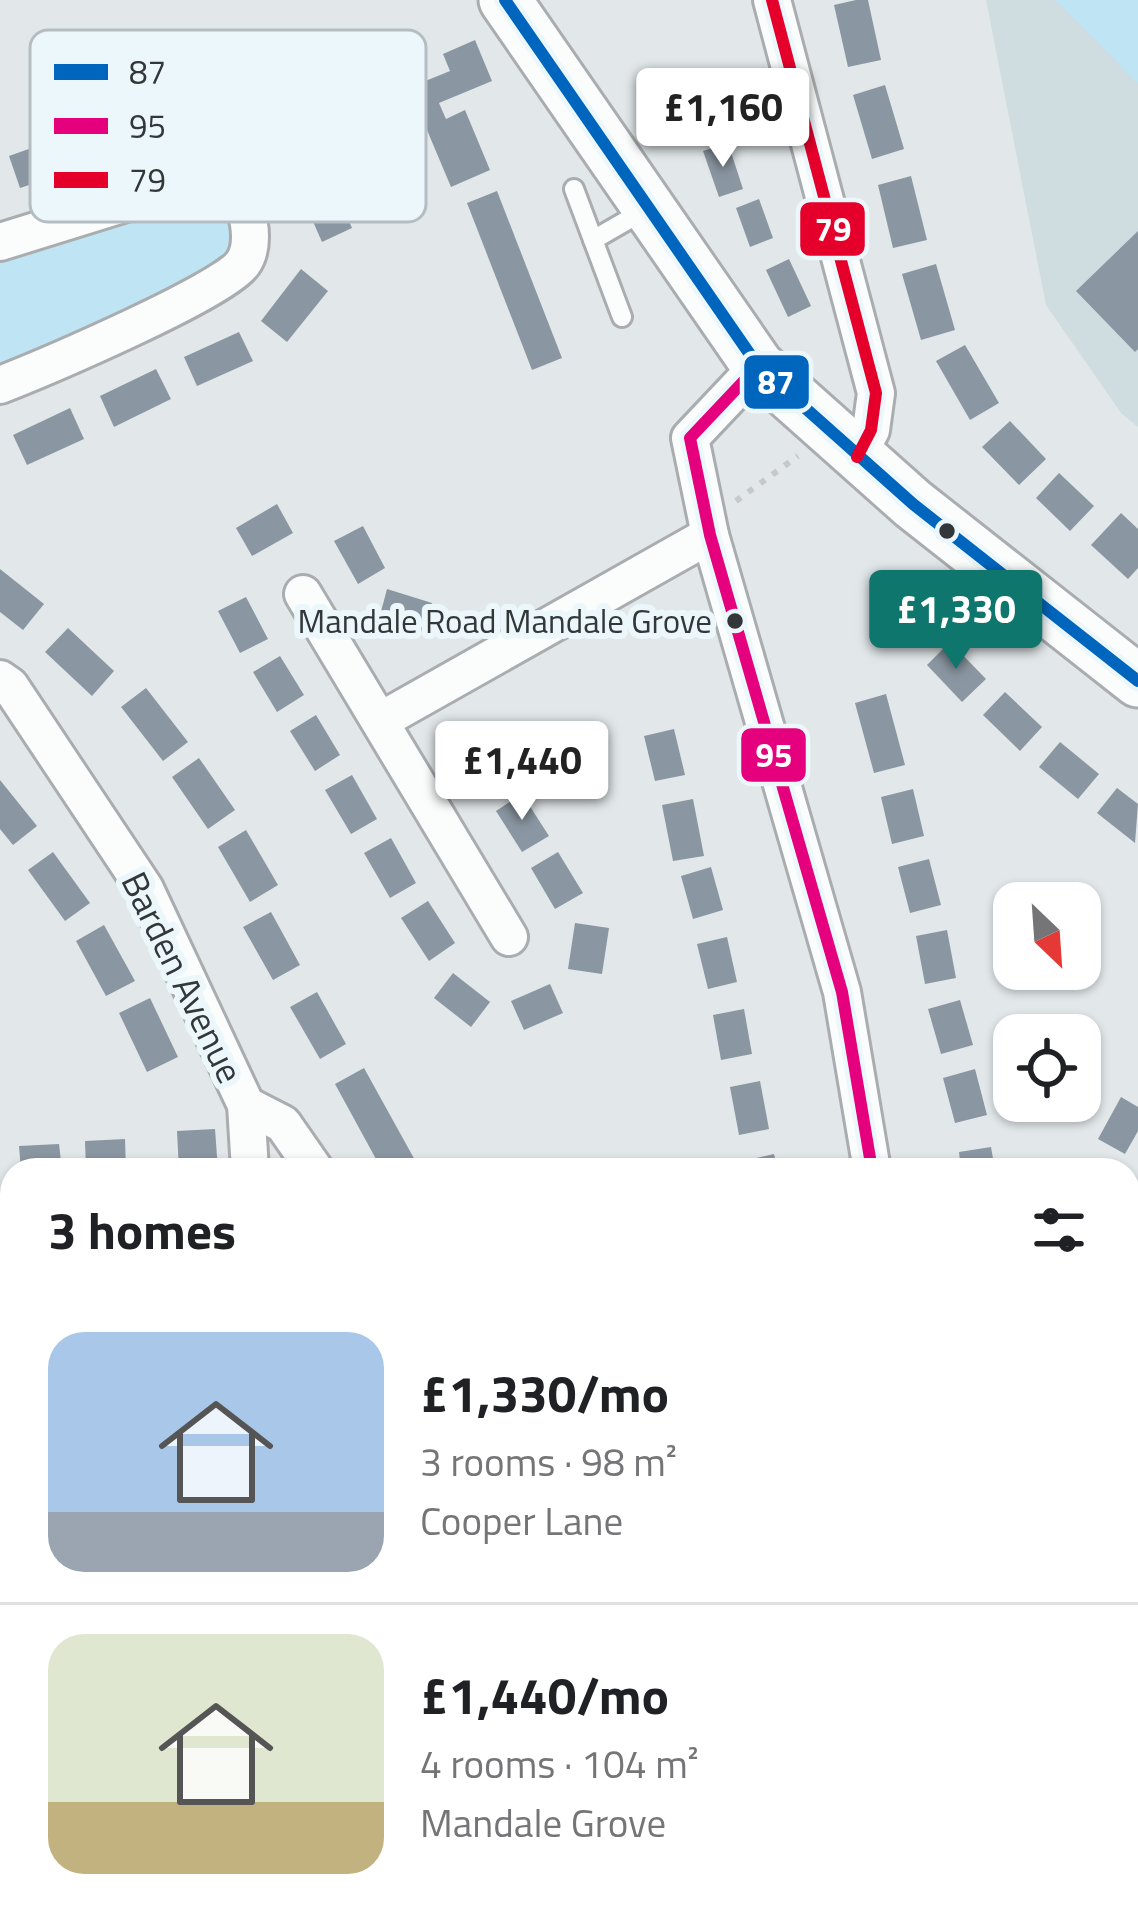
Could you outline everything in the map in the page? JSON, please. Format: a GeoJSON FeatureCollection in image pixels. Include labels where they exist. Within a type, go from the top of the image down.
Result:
{"type":"FeatureCollection","features":[{"type":"Feature","properties":{"kind":"main road"},"geometry":{"type":"LineString","coordinates":[[505,0],[758,366],[843,444],[1138,681]]}},
{"type":"Feature","properties":{"kind":"street"},"geometry":{"type":"LineString","coordinates":[[772,0],[876,393],[871,430],[843,444]]}},
{"type":"Feature","properties":{"kind":"street"},"geometry":{"type":"LineString","coordinates":[[0,242],[64,222]]}},
{"type":"Feature","properties":{"kind":"street"},"geometry":{"type":"LineString","coordinates":[[0,385],[235,274],[247,259],[248,222]]}},
{"type":"Feature","properties":{"kind":"street"},"geometry":{"type":"LineString","coordinates":[[758,366],[690,438],[708,524],[842,992],[870,1158]]}},
{"type":"Feature","properties":{"kind":"street"},"geometry":{"type":"LineString","coordinates":[[380,721],[708,524]]}},
{"type":"Feature","properties":{"kind":"street"},"geometry":{"type":"LineString","coordinates":[[303,594],[509,937]]}},
{"type":"Feature","properties":{"kind":"street","name":"Barden Avenue"},"geometry":{"type":"LineString","coordinates":[[0,679],[10,686],[145,889],[246,1105],[249,1158]]}},
{"type":"Feature","properties":{"kind":"street"},"geometry":{"type":"LineString","coordinates":[[246,1105],[283,1124],[307,1158]]}},
{"type":"Feature","properties":{"kind":"lane"},"geometry":{"type":"LineString","coordinates":[[574,189],[622,317]]}},
{"type":"Feature","properties":{"kind":"lane"},"geometry":{"type":"LineString","coordinates":[[593,240],[649,207]]}},
{"type":"Feature","properties":{"kind":"path"},"geometry":{"type":"LineString","coordinates":[[708,524],[729,507],[843,444]]}},
{"type":"Feature","properties":{"kind":"shaded area"},"geometry":{"type":"Polygon","coordinates":[[[986,0],[1138,0],[1138,427],[1121,413],[1046,305],[986,0]]]}},
{"type":"Feature","properties":{"kind":"shaded area"},"geometry":{"type":"Polygon","coordinates":[[[1055,0],[1138,0],[1137,83],[1055,0]]]}},
{"type":"Feature","properties":{"kind":"shaded area"},"geometry":{"type":"Polygon","coordinates":[[[111,222],[236,222],[233,257],[0,376],[0,256],[111,222]]]}},
{"type":"Feature","properties":{"kind":"building"},"geometry":{"type":"Polygon","coordinates":[[[868,0],[881,60],[848,67],[834,5],[868,0]]]}},
{"type":"Feature","properties":{"kind":"building"},"geometry":{"type":"Polygon","coordinates":[[[475,40],[492,81],[439,103],[446,119],[465,110],[490,170],[451,187],[426,128],[426,81],[450,71],[443,54],[475,40]]]}},
{"type":"Feature","properties":{"kind":"building"},"geometry":{"type":"Polygon","coordinates":[[[885,85],[904,149],[872,159],[853,95],[885,85]]]}},
{"type":"Feature","properties":{"kind":"building"},"geometry":{"type":"Polygon","coordinates":[[[728,143],[743,189],[719,197],[703,151],[728,143]]]}},
{"type":"Feature","properties":{"kind":"building"},"geometry":{"type":"Polygon","coordinates":[[[30,149],[30,185],[20,188],[9,156],[30,149]]]}},
{"type":"Feature","properties":{"kind":"building"},"geometry":{"type":"Polygon","coordinates":[[[911,176],[927,240],[893,248],[878,185],[911,176]]]}},
{"type":"Feature","properties":{"kind":"building"},"geometry":{"type":"Polygon","coordinates":[[[497,191],[562,358],[532,370],[467,203],[497,191]]]}},
{"type":"Feature","properties":{"kind":"building"},"geometry":{"type":"Polygon","coordinates":[[[759,199],[773,238],[750,247],[736,208],[759,199]]]}},
{"type":"Feature","properties":{"kind":"building"},"geometry":{"type":"Polygon","coordinates":[[[313,222],[349,222],[352,228],[322,242],[313,222]]]}},
{"type":"Feature","properties":{"kind":"building"},"geometry":{"type":"Polygon","coordinates":[[[1138,231],[1138,349],[1135,352],[1076,291],[1138,231]]]}},
{"type":"Feature","properties":{"kind":"building"},"geometry":{"type":"Polygon","coordinates":[[[789,259],[811,306],[788,317],[766,270],[789,259]]]}},
{"type":"Feature","properties":{"kind":"building"},"geometry":{"type":"Polygon","coordinates":[[[936,264],[955,330],[921,340],[902,274],[936,264]]]}},
{"type":"Feature","properties":{"kind":"building"},"geometry":{"type":"Polygon","coordinates":[[[301,269],[328,291],[287,342],[261,321],[301,269]]]}},
{"type":"Feature","properties":{"kind":"building"},"geometry":{"type":"Polygon","coordinates":[[[239,332],[253,361],[197,386],[184,357],[239,332]]]}},
{"type":"Feature","properties":{"kind":"building"},"geometry":{"type":"Polygon","coordinates":[[[965,345],[999,403],[970,420],[936,361],[965,345]]]}},
{"type":"Feature","properties":{"kind":"building"},"geometry":{"type":"Polygon","coordinates":[[[156,369],[171,399],[114,427],[100,396],[156,369]]]}},
{"type":"Feature","properties":{"kind":"building"},"geometry":{"type":"Polygon","coordinates":[[[70,408],[84,439],[27,465],[13,435],[70,408]]]}},
{"type":"Feature","properties":{"kind":"building"},"geometry":{"type":"Polygon","coordinates":[[[1010,421],[1046,459],[1019,485],[982,447],[1010,421]]]}},
{"type":"Feature","properties":{"kind":"building"},"geometry":{"type":"Polygon","coordinates":[[[1059,473],[1094,506],[1070,531],[1036,498],[1059,473]]]}},
{"type":"Feature","properties":{"kind":"building"},"geometry":{"type":"Polygon","coordinates":[[[277,504],[293,533],[252,556],[236,528],[277,504]]]}},
{"type":"Feature","properties":{"kind":"building"},"geometry":{"type":"Polygon","coordinates":[[[1121,513],[1138,529],[1138,568],[1128,579],[1091,545],[1121,513]]]}},
{"type":"Feature","properties":{"kind":"building"},"geometry":{"type":"Polygon","coordinates":[[[363,526],[385,568],[358,584],[334,541],[363,526]]]}},
{"type":"Feature","properties":{"kind":"building"},"geometry":{"type":"Polygon","coordinates":[[[0,569],[44,604],[23,630],[0,612],[0,569]]]}},
{"type":"Feature","properties":{"kind":"building"},"geometry":{"type":"Polygon","coordinates":[[[387,589],[432,603],[423,632],[379,619],[387,589]]]}},
{"type":"Feature","properties":{"kind":"building"},"geometry":{"type":"Polygon","coordinates":[[[246,597],[268,639],[240,653],[218,611],[246,597]]]}},
{"type":"Feature","properties":{"kind":"building"},"geometry":{"type":"Polygon","coordinates":[[[68,628],[114,671],[92,696],[45,652],[68,628]]]}},
{"type":"Feature","properties":{"kind":"building"},"geometry":{"type":"Polygon","coordinates":[[[950,642],[986,679],[962,702],[927,665],[950,642]]]}},
{"type":"Feature","properties":{"kind":"building"},"geometry":{"type":"Polygon","coordinates":[[[280,656],[304,695],[277,712],[253,672],[280,656]]]}},
{"type":"Feature","properties":{"kind":"building"},"geometry":{"type":"Polygon","coordinates":[[[146,688],[188,742],[163,761],[121,707],[146,688]]]}},
{"type":"Feature","properties":{"kind":"building"},"geometry":{"type":"Polygon","coordinates":[[[1005,692],[1042,727],[1020,751],[983,715],[1005,692]]]}},
{"type":"Feature","properties":{"kind":"building"},"geometry":{"type":"Polygon","coordinates":[[[886,694],[905,765],[874,773],[855,703],[886,694]]]}},
{"type":"Feature","properties":{"kind":"building"},"geometry":{"type":"Polygon","coordinates":[[[316,715],[340,755],[315,771],[290,731],[316,715]]]}},
{"type":"Feature","properties":{"kind":"building"},"geometry":{"type":"Polygon","coordinates":[[[482,722],[512,729],[501,775],[471,768],[482,722]]]}},
{"type":"Feature","properties":{"kind":"building"},"geometry":{"type":"Polygon","coordinates":[[[674,729],[685,775],[655,781],[644,736],[674,729]]]}},
{"type":"Feature","properties":{"kind":"building"},"geometry":{"type":"Polygon","coordinates":[[[1060,742],[1099,774],[1078,799],[1039,767],[1060,742]]]}},
{"type":"Feature","properties":{"kind":"building"},"geometry":{"type":"Polygon","coordinates":[[[199,758],[235,810],[208,829],[172,777],[199,758]]]}},
{"type":"Feature","properties":{"kind":"building"},"geometry":{"type":"Polygon","coordinates":[[[352,775],[377,819],[351,834],[325,790],[352,775]]]}},
{"type":"Feature","properties":{"kind":"building"},"geometry":{"type":"Polygon","coordinates":[[[0,780],[37,826],[13,845],[0,829],[0,780]]]}},
{"type":"Feature","properties":{"kind":"building"},"geometry":{"type":"Polygon","coordinates":[[[1117,788],[1138,804],[1135,843],[1097,813],[1117,788]]]}},
{"type":"Feature","properties":{"kind":"building"},"geometry":{"type":"Polygon","coordinates":[[[913,789],[924,836],[892,844],[881,797],[913,789]]]}},
{"type":"Feature","properties":{"kind":"building"},"geometry":{"type":"Polygon","coordinates":[[[522,794],[549,836],[522,852],[496,811],[522,794]]]}},
{"type":"Feature","properties":{"kind":"building"},"geometry":{"type":"Polygon","coordinates":[[[693,799],[704,856],[673,861],[662,805],[693,799]]]}},
{"type":"Feature","properties":{"kind":"building"},"geometry":{"type":"Polygon","coordinates":[[[246,830],[278,885],[250,902],[218,847],[246,830]]]}},
{"type":"Feature","properties":{"kind":"building"},"geometry":{"type":"Polygon","coordinates":[[[391,838],[416,883],[390,898],[364,853],[391,838]]]}},
{"type":"Feature","properties":{"kind":"building"},"geometry":{"type":"Polygon","coordinates":[[[53,852],[90,903],[65,921],[28,870],[53,852]]]}},
{"type":"Feature","properties":{"kind":"building"},"geometry":{"type":"Polygon","coordinates":[[[558,852],[583,893],[555,909],[531,868],[558,852]]]}},
{"type":"Feature","properties":{"kind":"building"},"geometry":{"type":"Polygon","coordinates":[[[929,859],[941,905],[910,913],[898,867],[929,859]]]}},
{"type":"Feature","properties":{"kind":"building"},"geometry":{"type":"Polygon","coordinates":[[[711,867],[723,910],[693,919],[681,876],[711,867]]]}},
{"type":"Feature","properties":{"kind":"building"},"geometry":{"type":"Polygon","coordinates":[[[428,901],[455,943],[429,961],[401,918],[428,901]]]}},
{"type":"Feature","properties":{"kind":"building"},"geometry":{"type":"Polygon","coordinates":[[[271,912],[300,965],[273,980],[243,927],[271,912]]]}},
{"type":"Feature","properties":{"kind":"building"},"geometry":{"type":"Polygon","coordinates":[[[575,923],[609,928],[602,974],[568,969],[575,923]]]}},
{"type":"Feature","properties":{"kind":"building"},"geometry":{"type":"Polygon","coordinates":[[[104,925],[135,981],[106,996],[76,941],[104,925]]]}},
{"type":"Feature","properties":{"kind":"building"},"geometry":{"type":"Polygon","coordinates":[[[947,930],[956,978],[925,984],[916,936],[947,930]]]}},
{"type":"Feature","properties":{"kind":"building"},"geometry":{"type":"Polygon","coordinates":[[[727,937],[737,982],[708,989],[697,944],[727,937]]]}},
{"type":"Feature","properties":{"kind":"building"},"geometry":{"type":"Polygon","coordinates":[[[453,973],[490,1002],[471,1027],[434,998],[453,973]]]}},
{"type":"Feature","properties":{"kind":"building"},"geometry":{"type":"Polygon","coordinates":[[[550,984],[563,1013],[524,1030],[511,1001],[550,984]]]}},
{"type":"Feature","properties":{"kind":"building"},"geometry":{"type":"Polygon","coordinates":[[[317,992],[346,1044],[320,1059],[290,1007],[317,992]]]}},
{"type":"Feature","properties":{"kind":"building"},"geometry":{"type":"Polygon","coordinates":[[[150,998],[178,1057],[147,1072],[119,1013],[150,998]]]}},
{"type":"Feature","properties":{"kind":"building"},"geometry":{"type":"Polygon","coordinates":[[[960,1000],[973,1045],[941,1054],[928,1009],[960,1000]]]}},
{"type":"Feature","properties":{"kind":"building"},"geometry":{"type":"Polygon","coordinates":[[[744,1009],[752,1054],[721,1060],[713,1015],[744,1009]]]}},
{"type":"Feature","properties":{"kind":"building"},"geometry":{"type":"Polygon","coordinates":[[[364,1068],[414,1158],[375,1158],[335,1084],[364,1068]]]}},
{"type":"Feature","properties":{"kind":"building"},"geometry":{"type":"Polygon","coordinates":[[[975,1069],[987,1115],[955,1123],[943,1078],[975,1069]]]}},
{"type":"Feature","properties":{"kind":"building"},"geometry":{"type":"Polygon","coordinates":[[[760,1081],[769,1129],[739,1135],[730,1087],[760,1081]]]}},
{"type":"Feature","properties":{"kind":"building"},"geometry":{"type":"Polygon","coordinates":[[[1121,1097],[1138,1107],[1138,1131],[1125,1154],[1098,1139],[1121,1097]]]}},
{"type":"Feature","properties":{"kind":"building"},"geometry":{"type":"Polygon","coordinates":[[[215,1129],[217,1158],[178,1158],[177,1131],[215,1129]]]}},
{"type":"Feature","properties":{"kind":"building"},"geometry":{"type":"Polygon","coordinates":[[[125,1139],[126,1158],[86,1158],[85,1141],[125,1139]]]}},
{"type":"Feature","properties":{"kind":"building"},"geometry":{"type":"Polygon","coordinates":[[[59,1144],[61,1158],[20,1158],[19,1146],[59,1144]]]}},
{"type":"Feature","properties":{"kind":"building"},"geometry":{"type":"Polygon","coordinates":[[[991,1147],[993,1158],[960,1158],[959,1152],[991,1147]]]}},
{"type":"Feature","properties":{"kind":"transit line","name":"87"},"geometry":{"type":"LineString","coordinates":[[505,0],[758,366],[913,504],[1138,681]]}},
{"type":"Feature","properties":{"kind":"transit line","name":"79"},"geometry":{"type":"LineString","coordinates":[[772,0],[876,393],[871,430],[857,457]]}},
{"type":"Feature","properties":{"kind":"transit line","name":"95"},"geometry":{"type":"LineString","coordinates":[[758,366],[690,438],[710,535],[842,992],[870,1158]]}},
{"type":"Feature","properties":{"kind":"place","name":"Mandale Road Mandale Grove"},"geometry":{"type":"Point","coordinates":[735,621]}}]}
